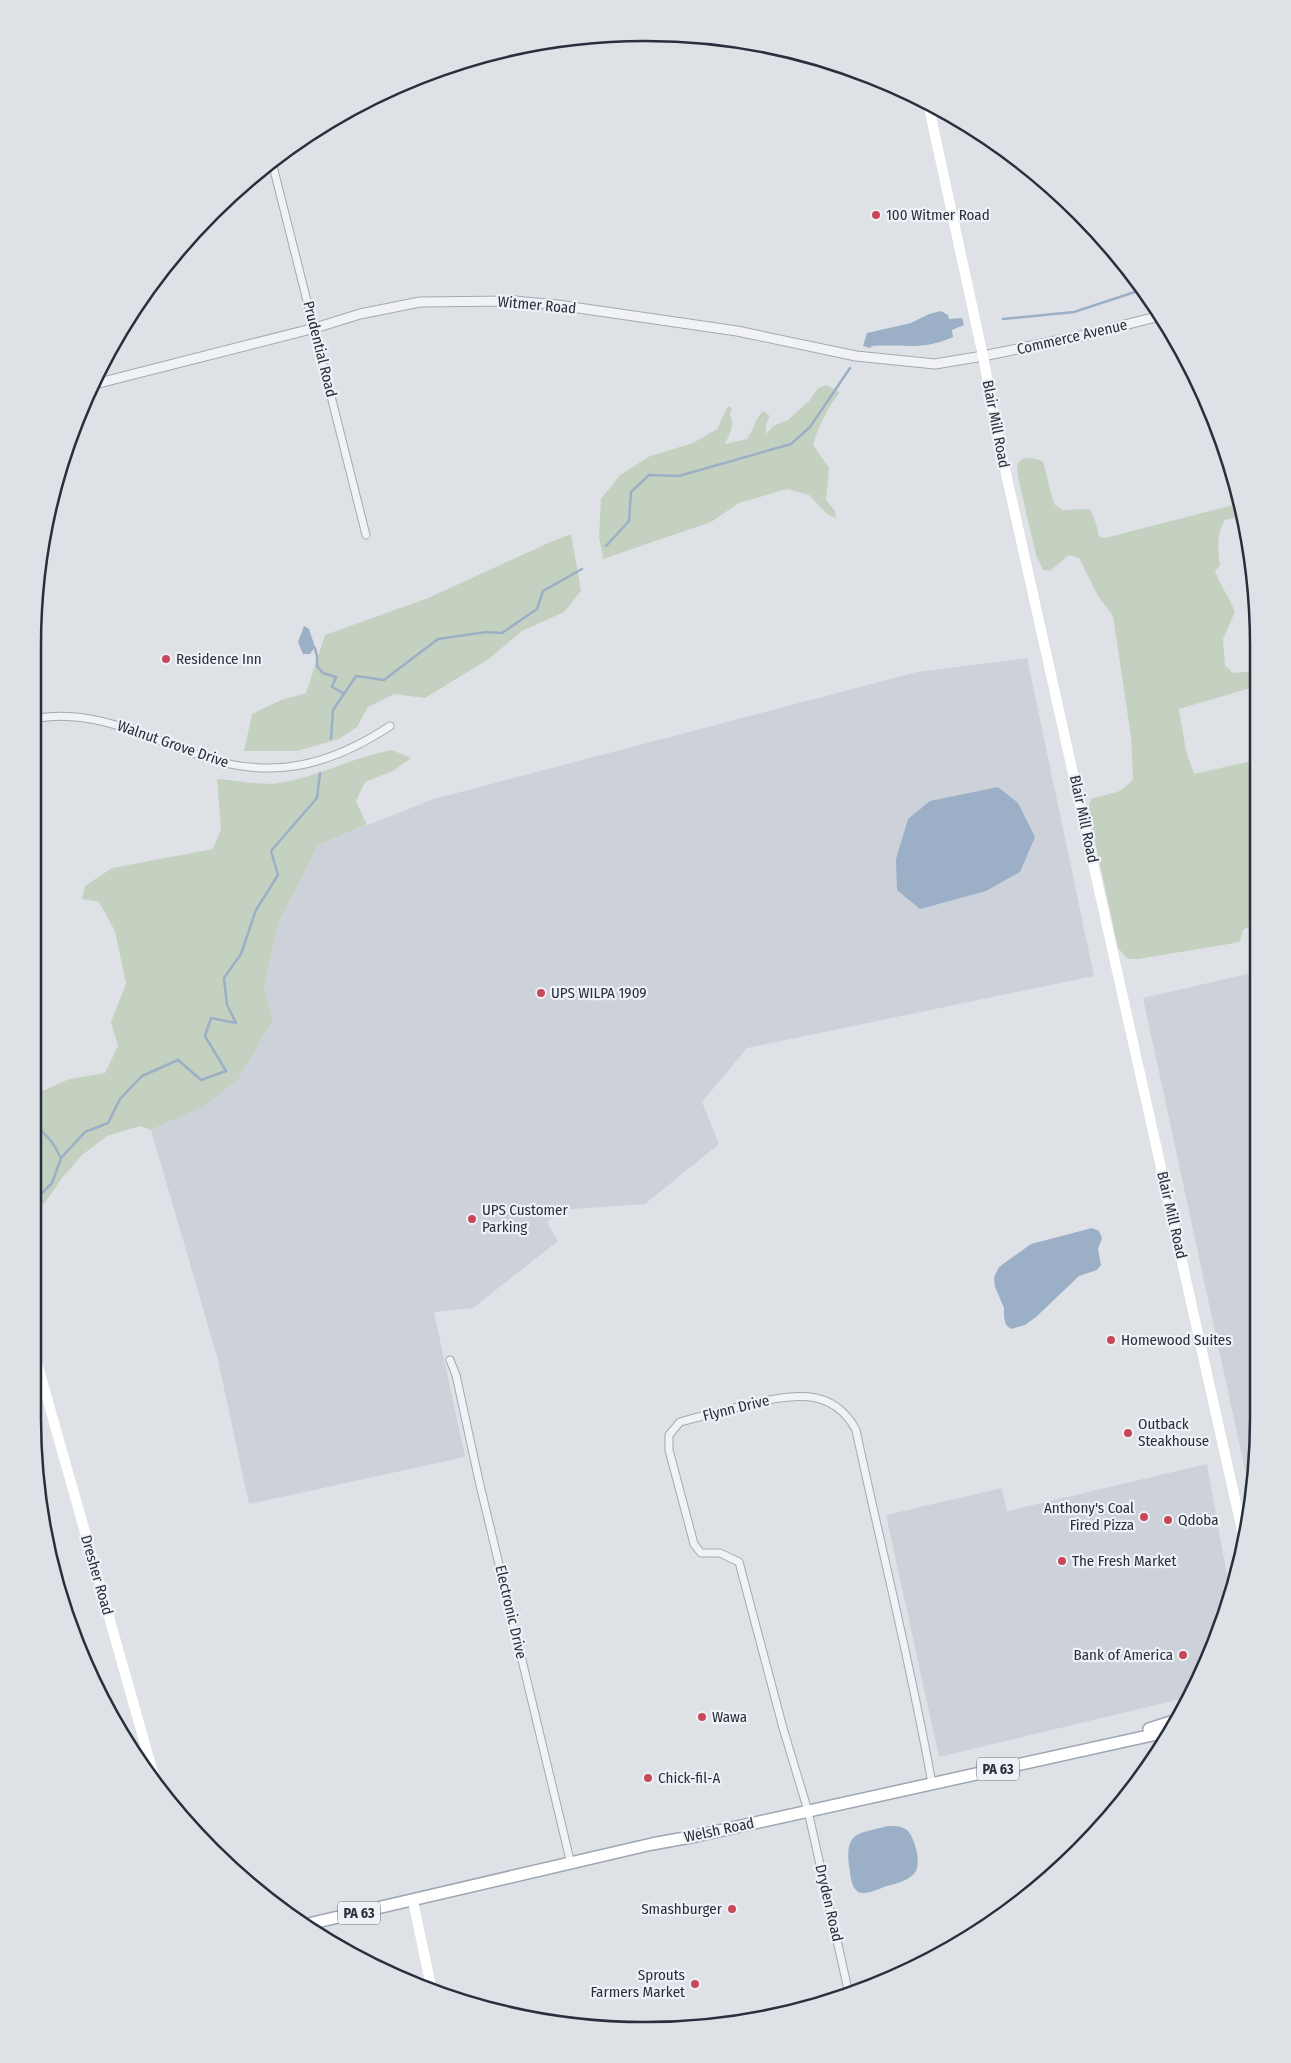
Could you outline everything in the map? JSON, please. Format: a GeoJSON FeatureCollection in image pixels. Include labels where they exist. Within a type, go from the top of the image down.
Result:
{"type":"FeatureCollection","features":[{"type":"Feature","properties":{"kind":"main road","name":"Blair Mill Road"},"geometry":{"type":"LineString","coordinates":[[930,113],[983,356],[999,442],[1240,1523]]}},
{"type":"Feature","properties":{"kind":"main road","name":"Dresher Road"},"geometry":{"type":"LineString","coordinates":[[41,1377],[150,1763]]}},
{"type":"Feature","properties":{"kind":"main road","name":"Welsh Road"},"geometry":{"type":"LineString","coordinates":[[1135,1738],[1153,1726],[1167,1723]]}},
{"type":"Feature","properties":{"kind":"main road","name":"Welsh Road"},"geometry":{"type":"LineString","coordinates":[[314,1923],[652,1844],[696,1836],[1161,1733]]}},
{"type":"Feature","properties":{"kind":"main road"},"geometry":{"type":"LineString","coordinates":[[413,1901],[430,1982]]}},
{"type":"Feature","properties":{"kind":"street","name":"Prudential Road"},"geometry":{"type":"LineString","coordinates":[[274,169],[366,535]]}},
{"type":"Feature","properties":{"kind":"street","name":"Witmer Road"},"geometry":{"type":"LineString","coordinates":[[102,382],[315,328],[360,314],[420,302],[514,301],[558,305],[737,330],[856,356],[934,364],[983,356]]}},
{"type":"Feature","properties":{"kind":"street","name":"Commerce Avenue"},"geometry":{"type":"LineString","coordinates":[[983,356],[1085,335],[1153,318]]}},
{"type":"Feature","properties":{"kind":"street","name":"Walnut Grove Drive"},"geometry":{"type":"LineString","coordinates":[[41,718],[62,716],[102,720],[213,760],[238,766],[269,768],[289,768],[320,761],[346,752],[390,726]]}},
{"type":"Feature","properties":{"kind":"street","name":"Electronic Drive"},"geometry":{"type":"LineString","coordinates":[[450,1360],[456,1375],[479,1481],[571,1864]]}},
{"type":"Feature","properties":{"kind":"street","name":"Flynn Drive"},"geometry":{"type":"LineString","coordinates":[[808,1811],[783,1728],[739,1562],[720,1553],[701,1553],[694,1544],[669,1450],[669,1435],[680,1422],[779,1398],[800,1396],[827,1401],[845,1415],[856,1430],[919,1707],[932,1784]]}},
{"type":"Feature","properties":{"kind":"street","name":"Dryden Road"},"geometry":{"type":"LineString","coordinates":[[808,1811],[847,1987]]}},
{"type":"Feature","properties":{"kind":"shaded area"},"geometry":{"type":"Polygon","coordinates":[[[1027,658],[1094,976],[747,1048],[702,1102],[719,1144],[645,1204],[559,1210],[547,1222],[558,1241],[473,1308],[434,1312],[465,1457],[249,1504],[218,1360],[151,1130],[205,1106],[238,1080],[273,1020],[264,989],[278,924],[318,845],[434,799],[917,672],[1027,658]]]}},
{"type":"Feature","properties":{"kind":"shaded area"},"geometry":{"type":"Polygon","coordinates":[[[1250,973],[1250,1418],[1246,1477],[1143,998],[1250,973]]]}},
{"type":"Feature","properties":{"kind":"shaded area"},"geometry":{"type":"Polygon","coordinates":[[[1207,1464],[1228,1579],[1204,1649],[1180,1699],[939,1757],[886,1515],[1002,1488],[1007,1511],[1207,1464]]]}},
{"type":"Feature","properties":{"kind":"green space"},"geometry":{"type":"Polygon","coordinates":[[[826,385],[840,392],[824,417],[813,445],[829,468],[826,500],[835,511],[836,518],[827,514],[809,495],[787,489],[739,503],[711,522],[603,559],[599,537],[601,499],[620,475],[650,456],[693,443],[717,429],[728,406],[732,408],[730,415],[732,426],[725,444],[747,439],[763,411],[770,416],[766,424],[766,434],[773,426],[788,420],[809,401],[818,388],[826,385]]]}},
{"type":"Feature","properties":{"kind":"green space"},"geometry":{"type":"Polygon","coordinates":[[[1032,458],[1043,461],[1054,504],[1062,510],[1090,509],[1099,537],[1105,538],[1233,505],[1236,517],[1225,520],[1222,525],[1218,547],[1220,565],[1215,571],[1235,612],[1223,639],[1225,666],[1233,673],[1250,672],[1250,688],[1179,709],[1186,751],[1194,774],[1250,761],[1250,926],[1243,930],[1240,941],[1138,959],[1128,959],[1118,948],[1088,808],[1091,799],[1120,791],[1133,780],[1131,737],[1113,616],[1098,596],[1079,558],[1069,555],[1050,571],[1043,570],[1036,555],[1018,477],[1017,464],[1022,459],[1032,458]]]}},
{"type":"Feature","properties":{"kind":"green space"},"geometry":{"type":"Polygon","coordinates":[[[571,534],[581,591],[564,612],[522,631],[489,659],[425,698],[394,694],[368,707],[357,727],[339,739],[297,751],[244,751],[252,714],[281,700],[306,693],[325,635],[428,598],[571,534]]]}},
{"type":"Feature","properties":{"kind":"green space"},"geometry":{"type":"Polygon","coordinates":[[[392,750],[411,758],[393,771],[365,782],[356,801],[367,825],[318,845],[278,924],[264,988],[273,1020],[238,1080],[205,1106],[151,1130],[140,1126],[107,1136],[82,1155],[62,1178],[44,1204],[41,1204],[41,1092],[69,1079],[105,1073],[118,1046],[111,1022],[126,984],[115,931],[99,902],[82,899],[85,886],[112,868],[213,849],[221,829],[217,779],[279,783],[308,776],[392,750]]]}},
{"type":"Feature","properties":{"kind":"water"},"geometry":{"type":"Polygon","coordinates":[[[941,311],[948,315],[949,319],[962,318],[964,325],[952,330],[953,337],[931,344],[912,346],[872,346],[870,348],[863,346],[867,333],[911,323],[929,314],[941,311]]]}},
{"type":"Feature","properties":{"kind":"water"},"geometry":{"type":"Polygon","coordinates":[[[304,626],[309,629],[315,647],[310,654],[303,654],[298,642],[304,626]]]}},
{"type":"Feature","properties":{"kind":"water"},"geometry":{"type":"Polygon","coordinates":[[[998,787],[1018,803],[1035,837],[1020,872],[986,891],[920,909],[897,890],[896,859],[908,819],[930,801],[998,787]]]}},
{"type":"Feature","properties":{"kind":"water"},"geometry":{"type":"Polygon","coordinates":[[[1092,1228],[1099,1231],[1102,1238],[1098,1249],[1101,1265],[1097,1270],[1079,1276],[1025,1325],[1011,1329],[1006,1325],[1004,1308],[995,1287],[994,1277],[999,1267],[1031,1244],[1092,1228]]]}},
{"type":"Feature","properties":{"kind":"water"},"geometry":{"type":"Polygon","coordinates":[[[888,1826],[898,1826],[907,1830],[910,1834],[915,1844],[918,1861],[916,1871],[902,1882],[871,1892],[858,1892],[852,1883],[848,1855],[849,1846],[852,1840],[861,1833],[888,1826]]]}},
{"type":"Feature","properties":{"kind":"waterway"},"geometry":{"type":"LineString","coordinates":[[1003,319],[1074,312],[1135,292]]}},
{"type":"Feature","properties":{"kind":"waterway"},"geometry":{"type":"LineString","coordinates":[[606,546],[629,521],[631,492],[649,475],[679,476],[791,444],[810,427],[850,368]]}},
{"type":"Feature","properties":{"kind":"waterway"},"geometry":{"type":"LineString","coordinates":[[331,739],[333,710],[356,676],[384,680],[438,639],[486,632],[502,633],[537,609],[543,591],[582,569]]}},
{"type":"Feature","properties":{"kind":"waterway"},"geometry":{"type":"LineString","coordinates":[[315,648],[317,666],[323,673],[336,677],[332,687],[343,693]]}},
{"type":"Feature","properties":{"kind":"waterway"},"geometry":{"type":"LineString","coordinates":[[41,1130],[52,1142],[61,1158],[85,1132],[108,1123],[120,1099],[142,1076],[178,1060],[201,1080],[226,1071],[205,1036],[211,1018],[236,1023],[227,1005],[224,978],[241,954],[256,910],[278,875],[271,851],[317,798],[320,773]]}},
{"type":"Feature","properties":{"kind":"waterway"},"geometry":{"type":"LineString","coordinates":[[41,1194],[52,1183],[61,1158]]}},
{"type":"Feature","properties":{"kind":"place","name":"100 Witmer Road"},"geometry":{"type":"Point","coordinates":[876,215]}},
{"type":"Feature","properties":{"kind":"place","name":"Residence Inn"},"geometry":{"type":"Point","coordinates":[166,659]}},
{"type":"Feature","properties":{"kind":"place","name":"UPS WILPA 1909"},"geometry":{"type":"Point","coordinates":[541,993]}},
{"type":"Feature","properties":{"kind":"place","name":"UPS Customer Parking"},"geometry":{"type":"Point","coordinates":[472,1219]}},
{"type":"Feature","properties":{"kind":"place","name":"Homewood Suites"},"geometry":{"type":"Point","coordinates":[1111,1340]}},
{"type":"Feature","properties":{"kind":"place","name":"Outback Steakhouse"},"geometry":{"type":"Point","coordinates":[1128,1433]}},
{"type":"Feature","properties":{"kind":"place","name":"Anthony's Coal Fired Pizza"},"geometry":{"type":"Point","coordinates":[1144,1517]}},
{"type":"Feature","properties":{"kind":"place","name":"Qdoba"},"geometry":{"type":"Point","coordinates":[1168,1520]}},
{"type":"Feature","properties":{"kind":"place","name":"The Fresh Market"},"geometry":{"type":"Point","coordinates":[1062,1561]}},
{"type":"Feature","properties":{"kind":"place","name":"Bank of America"},"geometry":{"type":"Point","coordinates":[1183,1655]}},
{"type":"Feature","properties":{"kind":"place","name":"Wawa"},"geometry":{"type":"Point","coordinates":[702,1717]}},
{"type":"Feature","properties":{"kind":"place","name":"Chick-fil-A"},"geometry":{"type":"Point","coordinates":[648,1778]}},
{"type":"Feature","properties":{"kind":"place","name":"Smashburger"},"geometry":{"type":"Point","coordinates":[732,1909]}},
{"type":"Feature","properties":{"kind":"place","name":"Sprouts Farmers Market"},"geometry":{"type":"Point","coordinates":[695,1984]}}]}
